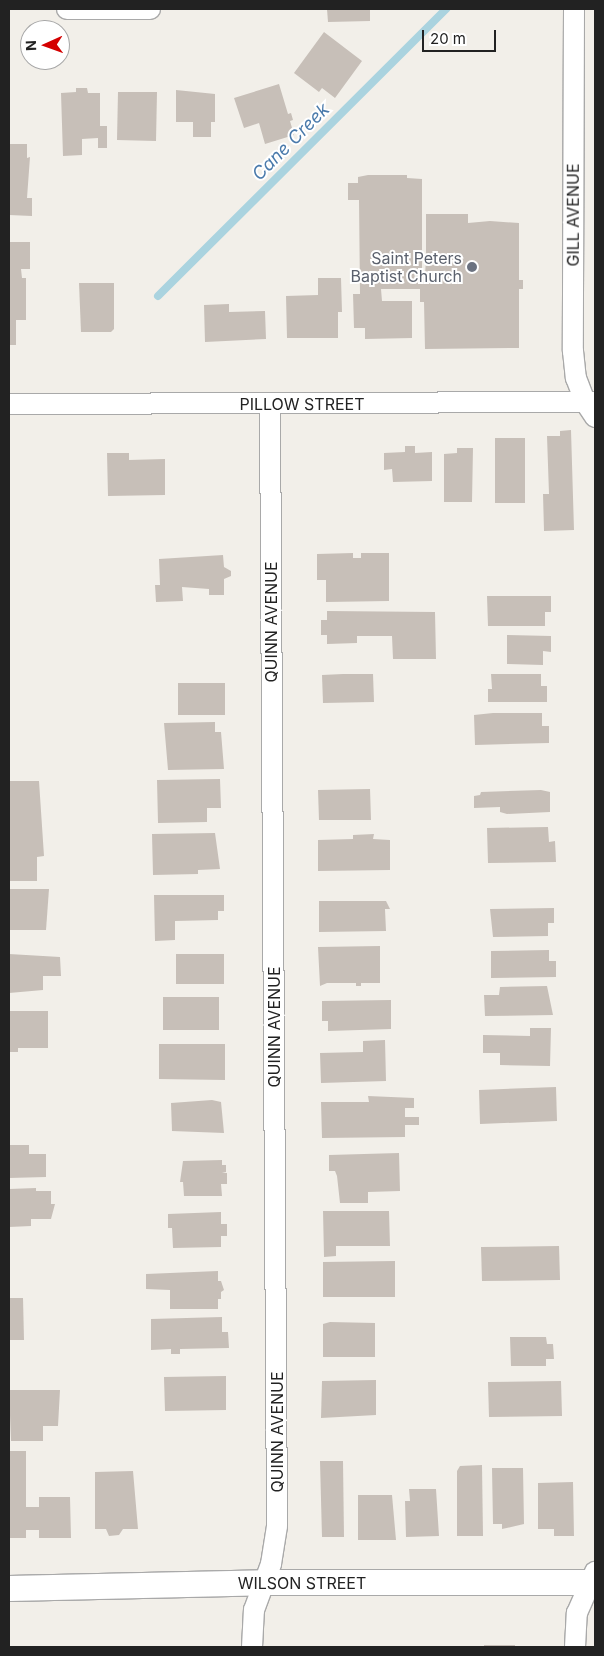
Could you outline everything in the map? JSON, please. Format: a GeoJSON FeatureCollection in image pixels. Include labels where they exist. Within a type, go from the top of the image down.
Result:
{"type":"FeatureCollection","features":[{"type":"Feature","properties":{"kind":"street"},"geometry":{"type":"LineString","coordinates":[[67,9],[150,9]]}},
{"type":"Feature","properties":{"kind":"street","name":"GILL AVENUE"},"geometry":{"type":"LineString","coordinates":[[574,9],[573,351],[576,378],[592,407]]}},
{"type":"Feature","properties":{"kind":"street","name":"PILLOW STREET"},"geometry":{"type":"LineString","coordinates":[[9,404],[592,407]]}},
{"type":"Feature","properties":{"kind":"street","name":"QUINN AVENUE"},"geometry":{"type":"LineString","coordinates":[[252,1647],[254,1610],[275,1544],[277,1506],[270,404]]}},
{"type":"Feature","properties":{"kind":"street"},"geometry":{"type":"LineString","coordinates":[[575,1647],[577,1613],[593,1579]]}},
{"type":"Feature","properties":{"kind":"street","name":"WILSON STREET"},"geometry":{"type":"LineString","coordinates":[[9,1588],[264,1582],[593,1579]]}},
{"type":"Feature","properties":{"kind":"building"},"geometry":{"type":"Polygon","coordinates":[[[327,9],[370,9],[370,21],[328,22],[327,9]]]}},
{"type":"Feature","properties":{"kind":"building"},"geometry":{"type":"Polygon","coordinates":[[[324,32],[362,61],[335,98],[322,88],[319,92],[294,73],[324,32]]]}},
{"type":"Feature","properties":{"kind":"building"},"geometry":{"type":"Polygon","coordinates":[[[279,84],[288,114],[291,113],[293,120],[290,121],[294,135],[265,144],[259,123],[244,128],[234,98],[279,84]]]}},
{"type":"Feature","properties":{"kind":"building"},"geometry":{"type":"Polygon","coordinates":[[[76,88],[87,88],[88,93],[100,93],[100,126],[107,126],[107,148],[98,148],[98,138],[82,139],[82,155],[63,156],[61,93],[76,92],[76,88]]]}},
{"type":"Feature","properties":{"kind":"building"},"geometry":{"type":"Polygon","coordinates":[[[176,90],[215,94],[215,122],[211,122],[211,137],[193,137],[193,122],[176,122],[176,90]]]}},
{"type":"Feature","properties":{"kind":"building"},"geometry":{"type":"Polygon","coordinates":[[[118,92],[157,92],[156,141],[117,140],[118,92]]]}},
{"type":"Feature","properties":{"kind":"building"},"geometry":{"type":"Polygon","coordinates":[[[9,144],[27,144],[27,158],[30,157],[27,198],[32,198],[32,216],[9,215],[9,144]]]}},
{"type":"Feature","properties":{"kind":"building","name":"Saint Peters Baptist Church"},"geometry":{"type":"Polygon","coordinates":[[[368,175],[407,175],[407,178],[422,179],[422,275],[425,275],[426,214],[468,214],[468,223],[490,221],[519,223],[519,280],[523,280],[523,289],[519,289],[519,348],[425,349],[424,302],[420,302],[420,289],[381,289],[382,301],[412,301],[412,338],[365,339],[365,328],[354,328],[353,294],[360,294],[359,200],[348,200],[348,183],[358,183],[358,177],[368,175]]]}},
{"type":"Feature","properties":{"kind":"building"},"geometry":{"type":"Polygon","coordinates":[[[9,242],[30,242],[30,269],[21,269],[22,278],[26,278],[26,320],[16,320],[16,345],[9,345],[9,242]]]}},
{"type":"Feature","properties":{"kind":"building"},"geometry":{"type":"Polygon","coordinates":[[[318,278],[341,278],[342,312],[338,312],[338,338],[287,338],[286,296],[318,295],[318,278]]]}},
{"type":"Feature","properties":{"kind":"building"},"geometry":{"type":"Polygon","coordinates":[[[79,283],[114,283],[114,329],[111,332],[81,332],[79,283]]]}},
{"type":"Feature","properties":{"kind":"building"},"geometry":{"type":"Polygon","coordinates":[[[229,304],[229,312],[265,311],[266,339],[205,342],[204,305],[229,304]]]}},
{"type":"Feature","properties":{"kind":"building"},"geometry":{"type":"Polygon","coordinates":[[[571,430],[574,530],[544,531],[543,494],[549,494],[547,436],[560,436],[560,431],[571,430]]]}},
{"type":"Feature","properties":{"kind":"building"},"geometry":{"type":"Polygon","coordinates":[[[495,438],[525,438],[525,503],[495,503],[495,438]]]}},
{"type":"Feature","properties":{"kind":"building"},"geometry":{"type":"Polygon","coordinates":[[[405,446],[415,446],[415,453],[432,452],[432,481],[393,482],[392,469],[384,470],[384,453],[405,452],[405,446]]]}},
{"type":"Feature","properties":{"kind":"building"},"geometry":{"type":"Polygon","coordinates":[[[457,448],[473,448],[472,502],[444,502],[444,454],[457,453],[457,448]]]}},
{"type":"Feature","properties":{"kind":"building"},"geometry":{"type":"Polygon","coordinates":[[[107,453],[129,453],[129,460],[165,459],[165,495],[108,496],[107,453]]]}},
{"type":"Feature","properties":{"kind":"building"},"geometry":{"type":"Polygon","coordinates":[[[353,553],[353,558],[361,558],[361,553],[389,553],[389,601],[326,602],[326,580],[317,580],[317,554],[353,553]]]}},
{"type":"Feature","properties":{"kind":"building"},"geometry":{"type":"Polygon","coordinates":[[[223,555],[224,567],[231,571],[231,576],[224,579],[224,595],[209,595],[209,589],[182,587],[183,601],[156,602],[155,585],[160,585],[159,559],[223,555]]]}},
{"type":"Feature","properties":{"kind":"building"},"geometry":{"type":"Polygon","coordinates":[[[487,596],[551,596],[551,612],[545,612],[545,626],[488,626],[487,596]]]}},
{"type":"Feature","properties":{"kind":"building"},"geometry":{"type":"Polygon","coordinates":[[[327,611],[435,612],[436,659],[393,659],[392,636],[357,636],[357,643],[327,644],[327,635],[321,635],[321,620],[327,620],[327,611]]]}},
{"type":"Feature","properties":{"kind":"building"},"geometry":{"type":"Polygon","coordinates":[[[507,635],[551,636],[551,652],[543,651],[543,665],[507,664],[507,635]]]}},
{"type":"Feature","properties":{"kind":"building"},"geometry":{"type":"Polygon","coordinates":[[[373,674],[374,702],[323,703],[322,675],[373,674]]]}},
{"type":"Feature","properties":{"kind":"building"},"geometry":{"type":"Polygon","coordinates":[[[491,674],[541,674],[541,686],[547,686],[547,702],[488,702],[488,689],[492,689],[491,674]]]}},
{"type":"Feature","properties":{"kind":"building"},"geometry":{"type":"Polygon","coordinates":[[[178,683],[225,683],[225,715],[178,715],[178,683]]]}},
{"type":"Feature","properties":{"kind":"building"},"geometry":{"type":"Polygon","coordinates":[[[542,713],[542,726],[549,726],[549,743],[475,745],[474,715],[542,713]]]}},
{"type":"Feature","properties":{"kind":"building"},"geometry":{"type":"Polygon","coordinates":[[[215,722],[215,732],[221,732],[224,769],[168,770],[164,723],[215,722]]]}},
{"type":"Feature","properties":{"kind":"building"},"geometry":{"type":"Polygon","coordinates":[[[220,779],[221,808],[207,808],[207,822],[158,823],[157,780],[220,779]]]}},
{"type":"Feature","properties":{"kind":"building"},"geometry":{"type":"Polygon","coordinates":[[[9,781],[39,781],[44,856],[37,857],[37,881],[9,881],[9,781]]]}},
{"type":"Feature","properties":{"kind":"building"},"geometry":{"type":"Polygon","coordinates":[[[370,789],[371,820],[319,820],[318,790],[370,789]]]}},
{"type":"Feature","properties":{"kind":"building"},"geometry":{"type":"Polygon","coordinates":[[[541,790],[550,792],[550,812],[507,814],[500,812],[500,807],[474,808],[474,796],[480,795],[481,792],[541,790]]]}},
{"type":"Feature","properties":{"kind":"building"},"geometry":{"type":"Polygon","coordinates":[[[548,827],[549,842],[555,841],[556,862],[488,863],[487,828],[548,827]]]}},
{"type":"Feature","properties":{"kind":"building"},"geometry":{"type":"Polygon","coordinates":[[[215,833],[220,869],[198,870],[198,874],[153,875],[152,834],[215,833]]]}},
{"type":"Feature","properties":{"kind":"building"},"geometry":{"type":"Polygon","coordinates":[[[374,834],[373,839],[390,840],[390,870],[318,871],[318,840],[353,839],[353,835],[374,834]]]}},
{"type":"Feature","properties":{"kind":"building"},"geometry":{"type":"Polygon","coordinates":[[[9,889],[49,889],[46,930],[9,930],[9,889]]]}},
{"type":"Feature","properties":{"kind":"building"},"geometry":{"type":"Polygon","coordinates":[[[154,895],[224,895],[224,911],[218,911],[218,920],[175,921],[175,940],[155,941],[154,895]]]}},
{"type":"Feature","properties":{"kind":"building"},"geometry":{"type":"Polygon","coordinates":[[[319,901],[386,901],[390,909],[385,909],[386,931],[319,932],[319,901]]]}},
{"type":"Feature","properties":{"kind":"building"},"geometry":{"type":"Polygon","coordinates":[[[554,908],[554,923],[548,923],[548,936],[493,937],[490,909],[554,908]]]}},
{"type":"Feature","properties":{"kind":"building"},"geometry":{"type":"Polygon","coordinates":[[[380,946],[380,983],[361,983],[361,986],[356,986],[356,983],[327,983],[320,986],[318,947],[380,946]]]}},
{"type":"Feature","properties":{"kind":"building"},"geometry":{"type":"Polygon","coordinates":[[[549,950],[549,961],[556,961],[556,977],[491,978],[491,951],[549,950]]]}},
{"type":"Feature","properties":{"kind":"building"},"geometry":{"type":"Polygon","coordinates":[[[9,954],[60,957],[61,976],[43,976],[43,990],[9,993],[9,954]]]}},
{"type":"Feature","properties":{"kind":"building"},"geometry":{"type":"Polygon","coordinates":[[[176,954],[224,954],[224,984],[176,984],[176,954]]]}},
{"type":"Feature","properties":{"kind":"building"},"geometry":{"type":"Polygon","coordinates":[[[547,986],[553,1015],[485,1016],[484,995],[499,995],[500,987],[547,986]]]}},
{"type":"Feature","properties":{"kind":"building"},"geometry":{"type":"Polygon","coordinates":[[[163,997],[219,997],[219,1030],[163,1030],[163,997]]]}},
{"type":"Feature","properties":{"kind":"building"},"geometry":{"type":"Polygon","coordinates":[[[391,1000],[391,1029],[328,1031],[328,1021],[322,1021],[322,1001],[391,1000]]]}},
{"type":"Feature","properties":{"kind":"building"},"geometry":{"type":"Polygon","coordinates":[[[9,1011],[48,1011],[48,1048],[18,1048],[18,1052],[9,1052],[9,1011]]]}},
{"type":"Feature","properties":{"kind":"building"},"geometry":{"type":"Polygon","coordinates":[[[530,1028],[551,1028],[550,1066],[500,1065],[500,1053],[483,1053],[483,1035],[530,1036],[530,1028]]]}},
{"type":"Feature","properties":{"kind":"building"},"geometry":{"type":"Polygon","coordinates":[[[385,1040],[386,1081],[321,1083],[320,1053],[363,1052],[363,1041],[385,1040]]]}},
{"type":"Feature","properties":{"kind":"building"},"geometry":{"type":"Polygon","coordinates":[[[159,1044],[225,1044],[225,1080],[159,1079],[159,1044]]]}},
{"type":"Feature","properties":{"kind":"building"},"geometry":{"type":"Polygon","coordinates":[[[556,1087],[557,1121],[480,1124],[479,1090],[556,1087]]]}},
{"type":"Feature","properties":{"kind":"building"},"geometry":{"type":"Polygon","coordinates":[[[368,1096],[414,1098],[414,1108],[405,1108],[405,1117],[419,1117],[419,1125],[405,1125],[405,1137],[322,1138],[321,1102],[369,1102],[368,1096]]]}},
{"type":"Feature","properties":{"kind":"building"},"geometry":{"type":"Polygon","coordinates":[[[212,1100],[221,1102],[224,1133],[172,1131],[171,1103],[212,1100]]]}},
{"type":"Feature","properties":{"kind":"building"},"geometry":{"type":"Polygon","coordinates":[[[9,1145],[29,1145],[29,1154],[46,1154],[46,1177],[9,1178],[9,1145]]]}},
{"type":"Feature","properties":{"kind":"building"},"geometry":{"type":"Polygon","coordinates":[[[399,1153],[400,1191],[368,1192],[368,1203],[340,1203],[337,1176],[335,1171],[329,1171],[329,1155],[399,1153]]]}},
{"type":"Feature","properties":{"kind":"building"},"geometry":{"type":"Polygon","coordinates":[[[222,1160],[222,1165],[226,1165],[226,1172],[222,1173],[227,1173],[227,1184],[221,1184],[222,1196],[184,1196],[183,1182],[180,1182],[183,1161],[222,1160]]]}},
{"type":"Feature","properties":{"kind":"building"},"geometry":{"type":"Polygon","coordinates":[[[36,1188],[36,1191],[51,1191],[51,1204],[55,1204],[51,1219],[31,1219],[31,1226],[9,1227],[9,1189],[36,1188]]]}},
{"type":"Feature","properties":{"kind":"building"},"geometry":{"type":"Polygon","coordinates":[[[323,1211],[389,1211],[390,1246],[336,1246],[336,1256],[324,1257],[323,1211]]]}},
{"type":"Feature","properties":{"kind":"building"},"geometry":{"type":"Polygon","coordinates":[[[221,1212],[221,1224],[227,1224],[227,1236],[221,1236],[221,1247],[173,1248],[172,1228],[168,1228],[168,1214],[221,1212]]]}},
{"type":"Feature","properties":{"kind":"building"},"geometry":{"type":"Polygon","coordinates":[[[559,1246],[560,1280],[482,1281],[481,1247],[559,1246]]]}},
{"type":"Feature","properties":{"kind":"building"},"geometry":{"type":"Polygon","coordinates":[[[395,1261],[395,1297],[323,1297],[323,1262],[395,1261]]]}},
{"type":"Feature","properties":{"kind":"building"},"geometry":{"type":"Polygon","coordinates":[[[218,1271],[218,1281],[221,1281],[224,1290],[221,1292],[221,1299],[218,1299],[218,1309],[170,1309],[170,1290],[146,1289],[146,1274],[218,1271]]]}},
{"type":"Feature","properties":{"kind":"building"},"geometry":{"type":"Polygon","coordinates":[[[9,1298],[23,1298],[24,1340],[9,1340],[9,1298]]]}},
{"type":"Feature","properties":{"kind":"building"},"geometry":{"type":"Polygon","coordinates":[[[222,1317],[222,1332],[228,1332],[229,1348],[180,1349],[180,1354],[171,1354],[171,1349],[151,1350],[151,1319],[222,1317]]]}},
{"type":"Feature","properties":{"kind":"building"},"geometry":{"type":"Polygon","coordinates":[[[330,1322],[375,1323],[375,1357],[323,1357],[323,1324],[330,1322]]]}},
{"type":"Feature","properties":{"kind":"building"},"geometry":{"type":"Polygon","coordinates":[[[510,1337],[546,1337],[547,1344],[553,1344],[554,1359],[546,1359],[546,1366],[511,1366],[510,1337]]]}},
{"type":"Feature","properties":{"kind":"building"},"geometry":{"type":"Polygon","coordinates":[[[226,1376],[226,1410],[165,1411],[164,1377],[226,1376]]]}},
{"type":"Feature","properties":{"kind":"building"},"geometry":{"type":"Polygon","coordinates":[[[376,1380],[376,1415],[321,1418],[322,1381],[376,1380]]]}},
{"type":"Feature","properties":{"kind":"building"},"geometry":{"type":"Polygon","coordinates":[[[561,1381],[562,1416],[489,1417],[488,1382],[561,1381]]]}},
{"type":"Feature","properties":{"kind":"building"},"geometry":{"type":"Polygon","coordinates":[[[9,1390],[60,1390],[58,1426],[43,1426],[43,1441],[11,1441],[9,1390]]]}},
{"type":"Feature","properties":{"kind":"building"},"geometry":{"type":"Polygon","coordinates":[[[9,1451],[26,1451],[26,1507],[39,1507],[39,1497],[70,1497],[71,1538],[39,1538],[39,1530],[26,1530],[26,1538],[9,1538],[9,1451]]]}},
{"type":"Feature","properties":{"kind":"building"},"geometry":{"type":"Polygon","coordinates":[[[320,1461],[343,1461],[344,1537],[322,1537],[320,1461]]]}},
{"type":"Feature","properties":{"kind":"building"},"geometry":{"type":"Polygon","coordinates":[[[482,1465],[483,1536],[457,1536],[457,1471],[460,1466],[482,1465]]]}},
{"type":"Feature","properties":{"kind":"building"},"geometry":{"type":"Polygon","coordinates":[[[492,1468],[523,1468],[524,1524],[502,1529],[502,1524],[493,1524],[492,1468]]]}},
{"type":"Feature","properties":{"kind":"building"},"geometry":{"type":"Polygon","coordinates":[[[133,1471],[138,1529],[123,1529],[119,1535],[109,1536],[106,1529],[95,1529],[95,1472],[133,1471]]]}},
{"type":"Feature","properties":{"kind":"building"},"geometry":{"type":"Polygon","coordinates":[[[573,1482],[574,1536],[554,1536],[554,1529],[538,1529],[538,1483],[573,1482]]]}},
{"type":"Feature","properties":{"kind":"building"},"geometry":{"type":"Polygon","coordinates":[[[409,1489],[436,1489],[439,1536],[406,1537],[405,1501],[410,1501],[409,1489]]]}},
{"type":"Feature","properties":{"kind":"building"},"geometry":{"type":"Polygon","coordinates":[[[358,1495],[392,1495],[396,1540],[358,1540],[358,1495]]]}},
{"type":"Feature","properties":{"kind":"building"},"geometry":{"type":"Polygon","coordinates":[[[484,1645],[515,1645],[515,1647],[484,1647],[484,1645]]]}},
{"type":"Feature","properties":{"kind":"waterway","name":"Cane Creek"},"geometry":{"type":"LineString","coordinates":[[158,296],[446,9]]}},
{"type":"Feature","properties":{"kind":"place","name":"Saint Peters Baptist Church"},"geometry":{"type":"Point","coordinates":[472,267]}}]}
